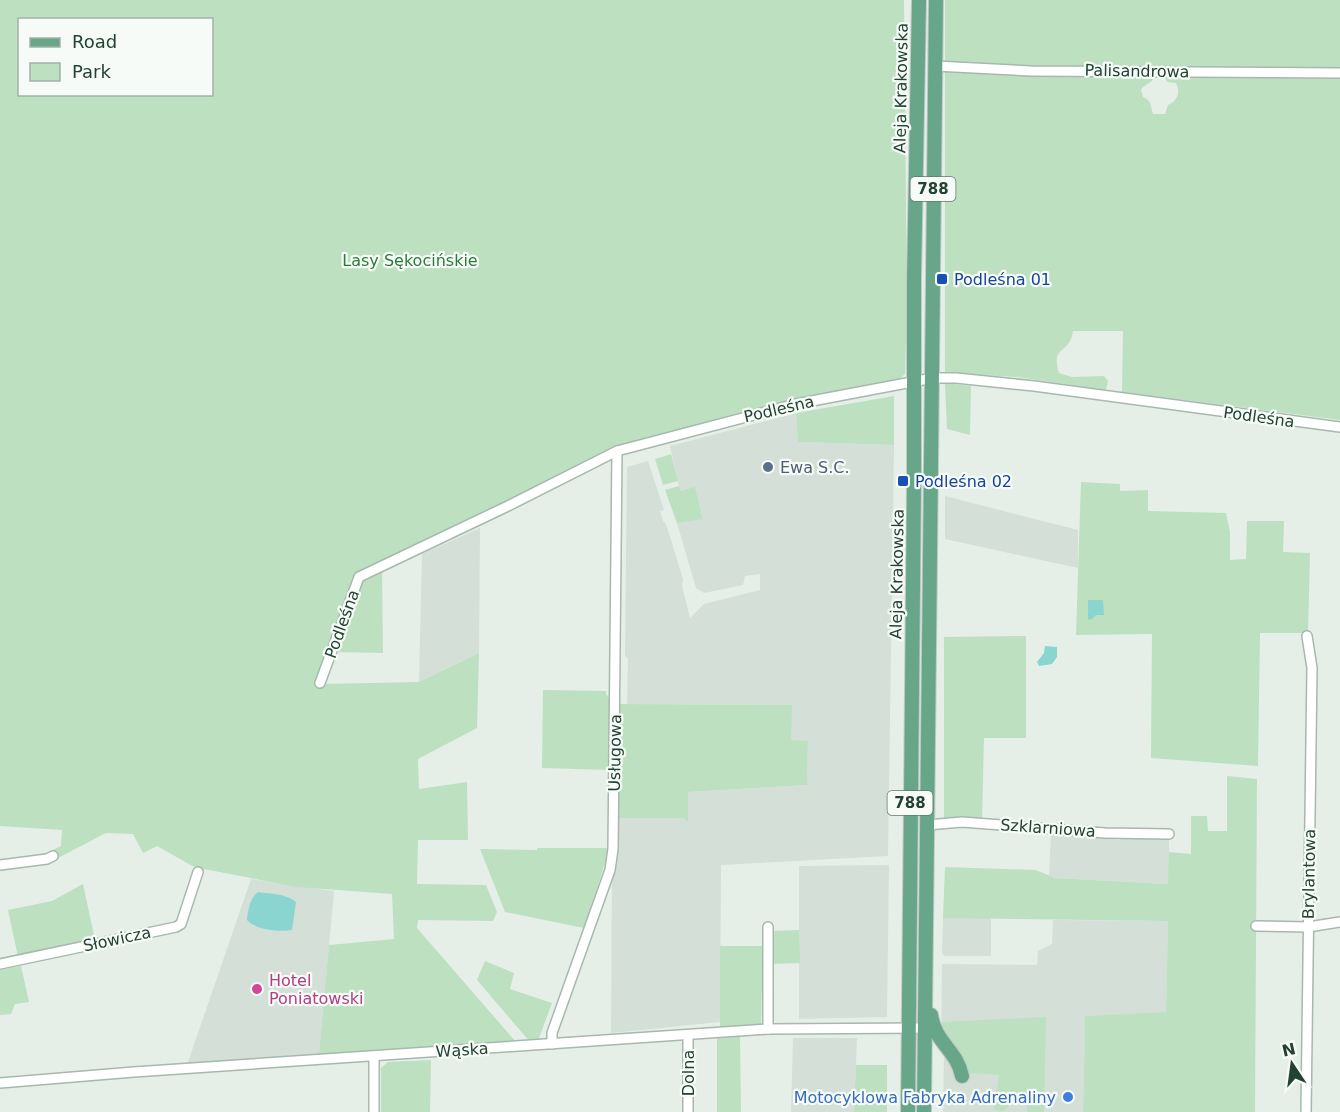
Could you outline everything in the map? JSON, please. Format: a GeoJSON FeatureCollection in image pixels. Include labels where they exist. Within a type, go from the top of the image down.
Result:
{"type":"FeatureCollection","features":[{"type":"Feature","properties":{"kind":"main road","name":"Aleja Krakowska"},"geometry":{"type":"LineString","coordinates":[[908,1112],[913,383],[919,0]]}},
{"type":"Feature","properties":{"kind":"main road","name":"Aleja Krakowska"},"geometry":{"type":"LineString","coordinates":[[924,1112],[936,0]]}},
{"type":"Feature","properties":{"kind":"main road"},"geometry":{"type":"LineString","coordinates":[[925,993],[934,1031],[954,1055],[962,1076]]}},
{"type":"Feature","properties":{"kind":"street","name":"Palisandrowa"},"geometry":{"type":"LineString","coordinates":[[935,66],[1031,71],[1340,73]]}},
{"type":"Feature","properties":{"kind":"street","name":"Podleśna"},"geometry":{"type":"LineString","coordinates":[[320,683],[359,577],[617,452],[796,404],[933,378],[956,378],[1034,386],[1340,427]]}},
{"type":"Feature","properties":{"kind":"street","name":"Usługowa"},"geometry":{"type":"LineString","coordinates":[[552,1044],[552,1033],[610,870],[613,849],[617,452]]}},
{"type":"Feature","properties":{"kind":"street","name":"Brylantowa"},"geometry":{"type":"LineString","coordinates":[[1306,1112],[1312,668],[1307,636]]}},
{"type":"Feature","properties":{"kind":"street","name":"Szklarniowa"},"geometry":{"type":"LineString","coordinates":[[927,825],[962,822],[1105,833],[1169,834]]}},
{"type":"Feature","properties":{"kind":"street"},"geometry":{"type":"LineString","coordinates":[[0,865],[47,859],[53,856]]}},
{"type":"Feature","properties":{"kind":"street","name":"Słowicza"},"geometry":{"type":"LineString","coordinates":[[0,964],[176,927],[181,924],[198,872]]}},
{"type":"Feature","properties":{"kind":"street"},"geometry":{"type":"LineString","coordinates":[[1256,926],[1308,927],[1340,922]]}},
{"type":"Feature","properties":{"kind":"street"},"geometry":{"type":"LineString","coordinates":[[768,927],[768,1029]]}},
{"type":"Feature","properties":{"kind":"street","name":"Wąska"},"geometry":{"type":"LineString","coordinates":[[0,1083],[768,1029],[925,1028]]}},
{"type":"Feature","properties":{"kind":"street","name":"Dolna"},"geometry":{"type":"LineString","coordinates":[[688,1035],[688,1112]]}},
{"type":"Feature","properties":{"kind":"street"},"geometry":{"type":"LineString","coordinates":[[374,1056],[374,1112]]}},
{"type":"Feature","properties":{"kind":"shaded area"},"geometry":{"type":"Polygon","coordinates":[[[796,413],[798,442],[894,445],[888,856],[721,865],[720,1022],[611,1033],[612,872],[616,871],[617,821],[688,792],[807,785],[808,741],[790,741],[791,705],[627,704],[628,659],[625,656],[627,467],[648,461],[664,510],[660,511],[683,579],[682,586],[690,618],[704,604],[760,590],[760,574],[745,576],[743,585],[704,593],[696,588],[677,523],[703,518],[695,488],[680,491],[670,446],[796,413]]]}},
{"type":"Feature","properties":{"kind":"shaded area"},"geometry":{"type":"Polygon","coordinates":[[[945,496],[1078,530],[1078,568],[945,539],[945,496]]]}},
{"type":"Feature","properties":{"kind":"shaded area"},"geometry":{"type":"Polygon","coordinates":[[[480,528],[479,653],[419,682],[422,554],[480,528]]]}},
{"type":"Feature","properties":{"kind":"shaded area"},"geometry":{"type":"Polygon","coordinates":[[[1051,834],[1119,840],[1127,835],[1169,838],[1169,884],[1055,878],[1049,875],[1051,834]]]}},
{"type":"Feature","properties":{"kind":"shaded area"},"geometry":{"type":"Polygon","coordinates":[[[889,865],[887,1017],[799,1019],[799,866],[889,865]]]}},
{"type":"Feature","properties":{"kind":"shaded area"},"geometry":{"type":"Polygon","coordinates":[[[251,879],[334,891],[319,1054],[187,1065],[251,879]]]}},
{"type":"Feature","properties":{"kind":"shaded area"},"geometry":{"type":"Polygon","coordinates":[[[943,918],[991,918],[991,956],[944,956],[942,952],[943,918]]]}},
{"type":"Feature","properties":{"kind":"shaded area"},"geometry":{"type":"Polygon","coordinates":[[[1053,920],[1168,921],[1166,1013],[1085,1016],[1083,1112],[943,1112],[942,964],[1037,965],[1038,951],[1052,944],[1053,920]]]}},
{"type":"Feature","properties":{"kind":"shaded area"},"geometry":{"type":"Polygon","coordinates":[[[793,1038],[857,1038],[854,1112],[791,1112],[793,1038]]]}},
{"type":"Feature","properties":{"kind":"green space","name":"Lasy Sękocińskie"},"geometry":{"type":"Polygon","coordinates":[[[0,0],[904,0],[907,309],[905,374],[897,381],[738,413],[603,452],[422,544],[359,573],[322,684],[419,682],[479,653],[477,728],[418,759],[419,789],[467,782],[468,840],[418,840],[417,884],[486,885],[497,912],[493,921],[418,920],[417,928],[516,1042],[319,1054],[329,945],[394,939],[392,894],[297,887],[204,869],[203,872],[157,846],[143,853],[133,834],[106,833],[56,859],[53,850],[61,846],[62,830],[0,826],[0,0]]]}},
{"type":"Feature","properties":{"kind":"green space"},"geometry":{"type":"Polygon","coordinates":[[[945,0],[1340,0],[1340,69],[1036,69],[945,63],[945,0]]]}},
{"type":"Feature","properties":{"kind":"green space"},"geometry":{"type":"Polygon","coordinates":[[[945,69],[1154,75],[1152,81],[1141,90],[1153,114],[1165,114],[1168,105],[1177,96],[1176,83],[1167,82],[1164,75],[1340,78],[1340,420],[1122,392],[1123,331],[1073,331],[1071,339],[1057,358],[1059,373],[1072,377],[1104,376],[1108,381],[1106,390],[1017,377],[945,373],[945,69]]]}},
{"type":"Feature","properties":{"kind":"green space"},"geometry":{"type":"Polygon","coordinates":[[[945,383],[971,386],[970,435],[947,429],[945,383]]]}},
{"type":"Feature","properties":{"kind":"green space"},"geometry":{"type":"Polygon","coordinates":[[[894,396],[894,445],[798,442],[796,413],[894,396]]]}},
{"type":"Feature","properties":{"kind":"green space"},"geometry":{"type":"Polygon","coordinates":[[[671,454],[678,481],[663,485],[655,459],[671,454]]]}},
{"type":"Feature","properties":{"kind":"green space"},"geometry":{"type":"Polygon","coordinates":[[[1081,482],[1120,484],[1120,491],[1148,490],[1148,511],[1226,513],[1230,532],[1230,560],[1246,559],[1247,521],[1284,521],[1283,552],[1310,553],[1308,633],[1260,633],[1258,766],[1151,758],[1152,634],[1076,635],[1081,482]]]}},
{"type":"Feature","properties":{"kind":"green space"},"geometry":{"type":"Polygon","coordinates":[[[679,486],[681,491],[695,487],[703,519],[677,523],[665,490],[679,486]]]}},
{"type":"Feature","properties":{"kind":"green space"},"geometry":{"type":"Polygon","coordinates":[[[382,572],[383,653],[334,652],[360,583],[382,572]]]}},
{"type":"Feature","properties":{"kind":"green space"},"geometry":{"type":"Polygon","coordinates":[[[1026,636],[1026,738],[984,738],[982,821],[944,818],[944,637],[1026,636]]]}},
{"type":"Feature","properties":{"kind":"green space"},"geometry":{"type":"Polygon","coordinates":[[[543,690],[606,691],[610,699],[611,770],[542,768],[543,690]]]}},
{"type":"Feature","properties":{"kind":"green space"},"geometry":{"type":"Polygon","coordinates":[[[618,704],[792,705],[791,740],[808,741],[807,785],[688,792],[688,822],[683,818],[621,818],[617,821],[618,704]]]}},
{"type":"Feature","properties":{"kind":"green space"},"geometry":{"type":"Polygon","coordinates":[[[1227,776],[1257,779],[1255,1112],[1083,1112],[1085,1016],[1166,1012],[1168,921],[943,918],[945,867],[1036,870],[1055,878],[1168,884],[1169,852],[1191,854],[1191,816],[1207,816],[1208,831],[1227,831],[1227,776]]]}},
{"type":"Feature","properties":{"kind":"green space"},"geometry":{"type":"Polygon","coordinates":[[[537,848],[610,848],[584,928],[505,912],[480,849],[537,850],[537,848]]]}},
{"type":"Feature","properties":{"kind":"green space"},"geometry":{"type":"Polygon","coordinates":[[[83,884],[95,940],[18,957],[8,910],[52,901],[83,884]]]}},
{"type":"Feature","properties":{"kind":"green space"},"geometry":{"type":"Polygon","coordinates":[[[799,930],[800,963],[772,964],[773,931],[799,930]]]}},
{"type":"Feature","properties":{"kind":"green space"},"geometry":{"type":"Polygon","coordinates":[[[720,946],[763,946],[761,1024],[720,1027],[720,946]]]}},
{"type":"Feature","properties":{"kind":"green space"},"geometry":{"type":"Polygon","coordinates":[[[485,961],[514,973],[510,989],[552,1003],[538,1041],[530,1042],[477,980],[485,961]]]}},
{"type":"Feature","properties":{"kind":"green space"},"geometry":{"type":"Polygon","coordinates":[[[21,966],[29,1002],[15,1004],[11,1014],[0,1015],[0,970],[21,966]]]}},
{"type":"Feature","properties":{"kind":"green space"},"geometry":{"type":"Polygon","coordinates":[[[1046,1017],[1044,1112],[1027,1112],[1027,1105],[1010,1105],[1004,1111],[994,1110],[999,1075],[967,1073],[941,1036],[942,1022],[1046,1017]]]}},
{"type":"Feature","properties":{"kind":"green space"},"geometry":{"type":"Polygon","coordinates":[[[740,1037],[741,1112],[717,1112],[717,1038],[740,1037]]]}},
{"type":"Feature","properties":{"kind":"green space"},"geometry":{"type":"Polygon","coordinates":[[[431,1060],[430,1112],[381,1112],[381,1068],[388,1062],[431,1060]]]}},
{"type":"Feature","properties":{"kind":"green space"},"geometry":{"type":"Polygon","coordinates":[[[856,1065],[887,1065],[887,1112],[854,1112],[856,1065]]]}},
{"type":"Feature","properties":{"kind":"water"},"geometry":{"type":"Polygon","coordinates":[[[1088,600],[1103,600],[1104,615],[1096,615],[1088,620],[1088,600]]]}},
{"type":"Feature","properties":{"kind":"water"},"geometry":{"type":"Polygon","coordinates":[[[1045,646],[1057,647],[1057,657],[1052,664],[1039,666],[1037,662],[1044,653],[1045,646]]]}},
{"type":"Feature","properties":{"kind":"water"},"geometry":{"type":"Polygon","coordinates":[[[258,892],[283,895],[296,902],[292,930],[268,930],[247,920],[251,901],[258,892]]]}},
{"type":"Feature","properties":{"kind":"place","name":"Podleśna 01"},"geometry":{"type":"Point","coordinates":[942,279]}},
{"type":"Feature","properties":{"kind":"place","name":"Ewa S.C."},"geometry":{"type":"Point","coordinates":[768,467]}},
{"type":"Feature","properties":{"kind":"place","name":"Podleśna 02"},"geometry":{"type":"Point","coordinates":[903,481]}},
{"type":"Feature","properties":{"kind":"place","name":"Hotel Poniatowski"},"geometry":{"type":"Point","coordinates":[257,989]}},
{"type":"Feature","properties":{"kind":"place","name":"Motocyklowa Fabryka Adrenaliny"},"geometry":{"type":"Point","coordinates":[1068,1097]}}]}
